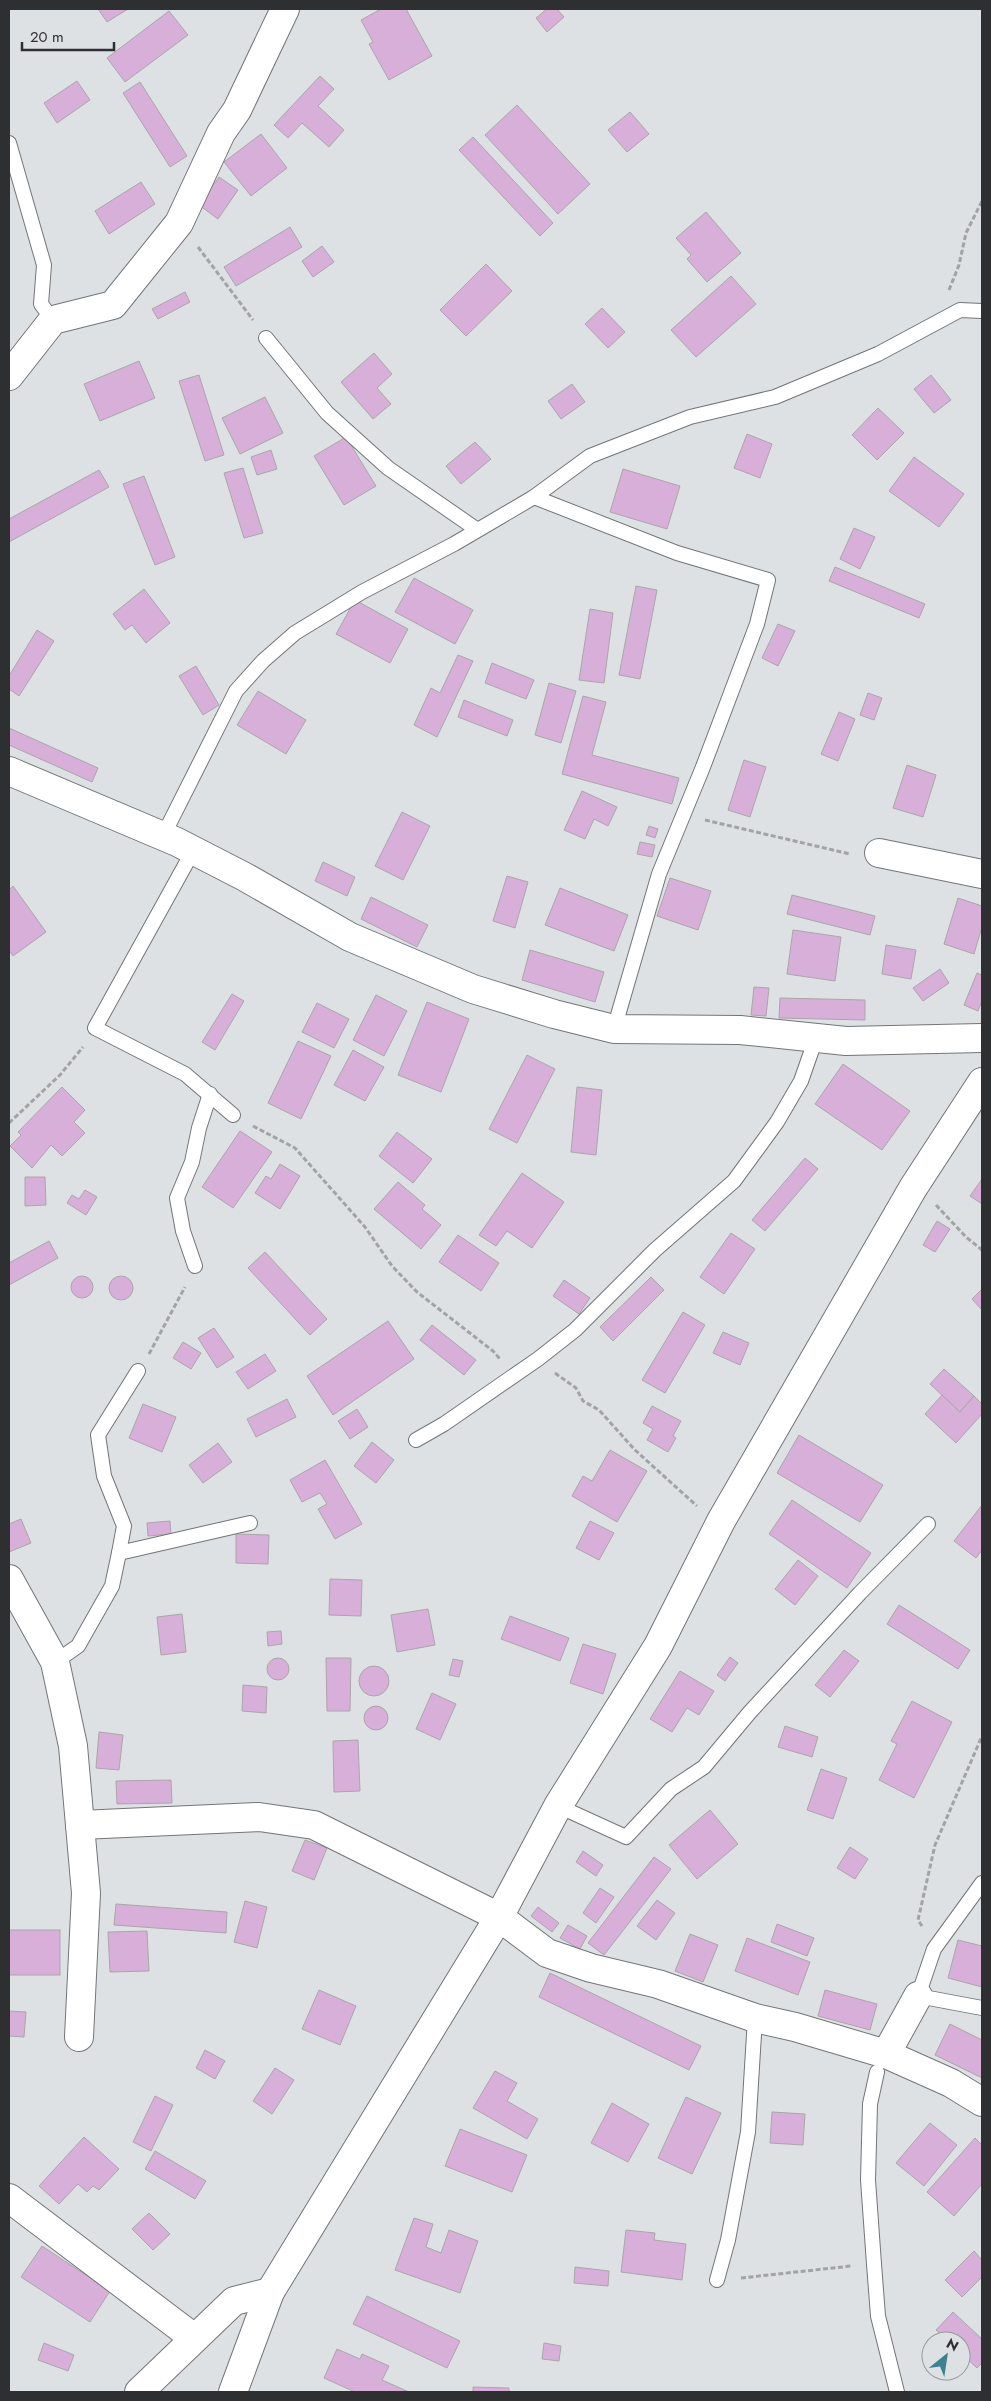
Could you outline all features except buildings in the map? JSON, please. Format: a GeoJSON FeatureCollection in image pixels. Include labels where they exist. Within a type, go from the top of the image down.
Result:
{"type":"FeatureCollection","features":[{"type":"Feature","properties":{"kind":"street"},"geometry":{"type":"LineString","coordinates":[[9,376],[53,320],[113,305],[179,222],[221,133],[237,110],[285,9]]}},
{"type":"Feature","properties":{"kind":"street"},"geometry":{"type":"LineString","coordinates":[[9,771],[163,836],[359,941],[473,989],[554,1014],[614,1029],[740,1030],[846,1041],[982,1038]]}},
{"type":"Feature","properties":{"kind":"street"},"geometry":{"type":"LineString","coordinates":[[879,853],[982,874]]}},
{"type":"Feature","properties":{"kind":"street"},"geometry":{"type":"LineString","coordinates":[[234,2392],[270,2292],[499,1916],[558,1806],[658,1646],[721,1521],[913,1188],[982,1082]]}},
{"type":"Feature","properties":{"kind":"street"},"geometry":{"type":"LineString","coordinates":[[9,1579],[55,1662],[73,1746],[86,1893],[78,2037]]}},
{"type":"Feature","properties":{"kind":"street"},"geometry":{"type":"LineString","coordinates":[[80,1825],[259,1817],[314,1825],[499,1916],[546,1953],[591,1968],[658,1984],[754,2018],[795,2027],[881,2063],[951,2083],[982,2102]]}},
{"type":"Feature","properties":{"kind":"street"},"geometry":{"type":"LineString","coordinates":[[881,2063],[918,1996]]}},
{"type":"Feature","properties":{"kind":"street"},"geometry":{"type":"LineString","coordinates":[[9,2198],[194,2338]]}},
{"type":"Feature","properties":{"kind":"street"},"geometry":{"type":"LineString","coordinates":[[139,2392],[234,2301],[270,2292]]}},
{"type":"Feature","properties":{"kind":"lane"},"geometry":{"type":"LineString","coordinates":[[9,143],[44,265],[40,304],[53,320]]}},
{"type":"Feature","properties":{"kind":"lane"},"geometry":{"type":"LineString","coordinates":[[163,836],[236,691],[263,661],[295,633],[362,592],[454,544],[476,529],[534,497],[590,456],[690,417],[775,397],[878,354],[960,310],[982,311]]}},
{"type":"Feature","properties":{"kind":"lane"},"geometry":{"type":"LineString","coordinates":[[266,338],[327,412],[388,468],[476,529]]}},
{"type":"Feature","properties":{"kind":"lane"},"geometry":{"type":"LineString","coordinates":[[534,497],[677,553],[768,580],[757,624],[703,767],[659,874],[614,1029]]}},
{"type":"Feature","properties":{"kind":"lane"},"geometry":{"type":"LineString","coordinates":[[193,851],[95,1028],[185,1074],[233,1115]]}},
{"type":"Feature","properties":{"kind":"lane"},"geometry":{"type":"LineString","coordinates":[[416,1440],[444,1424],[538,1359],[575,1330],[655,1250],[734,1181],[777,1122],[800,1081],[816,1038]]}},
{"type":"Feature","properties":{"kind":"lane"},"geometry":{"type":"LineString","coordinates":[[196,1266],[183,1231],[177,1198],[192,1162],[199,1128],[210,1094]]}},
{"type":"Feature","properties":{"kind":"lane"},"geometry":{"type":"LineString","coordinates":[[55,1662],[78,1646],[112,1586],[124,1526],[104,1476],[98,1435],[138,1371]]}},
{"type":"Feature","properties":{"kind":"lane"},"geometry":{"type":"LineString","coordinates":[[119,1554],[250,1523]]}},
{"type":"Feature","properties":{"kind":"lane"},"geometry":{"type":"LineString","coordinates":[[558,1806],[626,1837],[671,1789],[704,1767],[750,1712],[860,1593],[928,1524]]}},
{"type":"Feature","properties":{"kind":"lane"},"geometry":{"type":"LineString","coordinates":[[982,1883],[934,1949],[918,1996],[982,2008]]}},
{"type":"Feature","properties":{"kind":"lane"},"geometry":{"type":"LineString","coordinates":[[717,2280],[728,2240],[748,2132],[754,2018]]}},
{"type":"Feature","properties":{"kind":"lane"},"geometry":{"type":"LineString","coordinates":[[881,2063],[870,2104],[868,2180],[878,2316],[896,2392]]}},
{"type":"Feature","properties":{"kind":"path"},"geometry":{"type":"LineString","coordinates":[[945,318],[948,295],[966,233],[982,201]]}},
{"type":"Feature","properties":{"kind":"path"},"geometry":{"type":"LineString","coordinates":[[179,222],[266,338]]}},
{"type":"Feature","properties":{"kind":"path"},"geometry":{"type":"LineString","coordinates":[[683,814],[860,856],[879,853]]}},
{"type":"Feature","properties":{"kind":"path"},"geometry":{"type":"LineString","coordinates":[[9,1123],[78,1056],[95,1028]]}},
{"type":"Feature","properties":{"kind":"path"},"geometry":{"type":"LineString","coordinates":[[233,1115],[295,1148],[324,1178],[365,1227],[392,1266],[417,1292],[493,1351],[514,1375]]}},
{"type":"Feature","properties":{"kind":"path"},"geometry":{"type":"LineString","coordinates":[[913,1188],[940,1208],[966,1237],[982,1250]]}},
{"type":"Feature","properties":{"kind":"path"},"geometry":{"type":"LineString","coordinates":[[138,1371],[162,1332],[196,1266]]}},
{"type":"Feature","properties":{"kind":"path"},"geometry":{"type":"LineString","coordinates":[[538,1359],[576,1388],[583,1401],[599,1410],[635,1450],[698,1508],[721,1521]]}},
{"type":"Feature","properties":{"kind":"path"},"geometry":{"type":"LineString","coordinates":[[934,1949],[918,1920],[920,1910],[935,1845],[982,1736]]}},
{"type":"Feature","properties":{"kind":"path"},"geometry":{"type":"LineString","coordinates":[[717,2280],[766,2277],[841,2266],[874,2264]]}}]}
